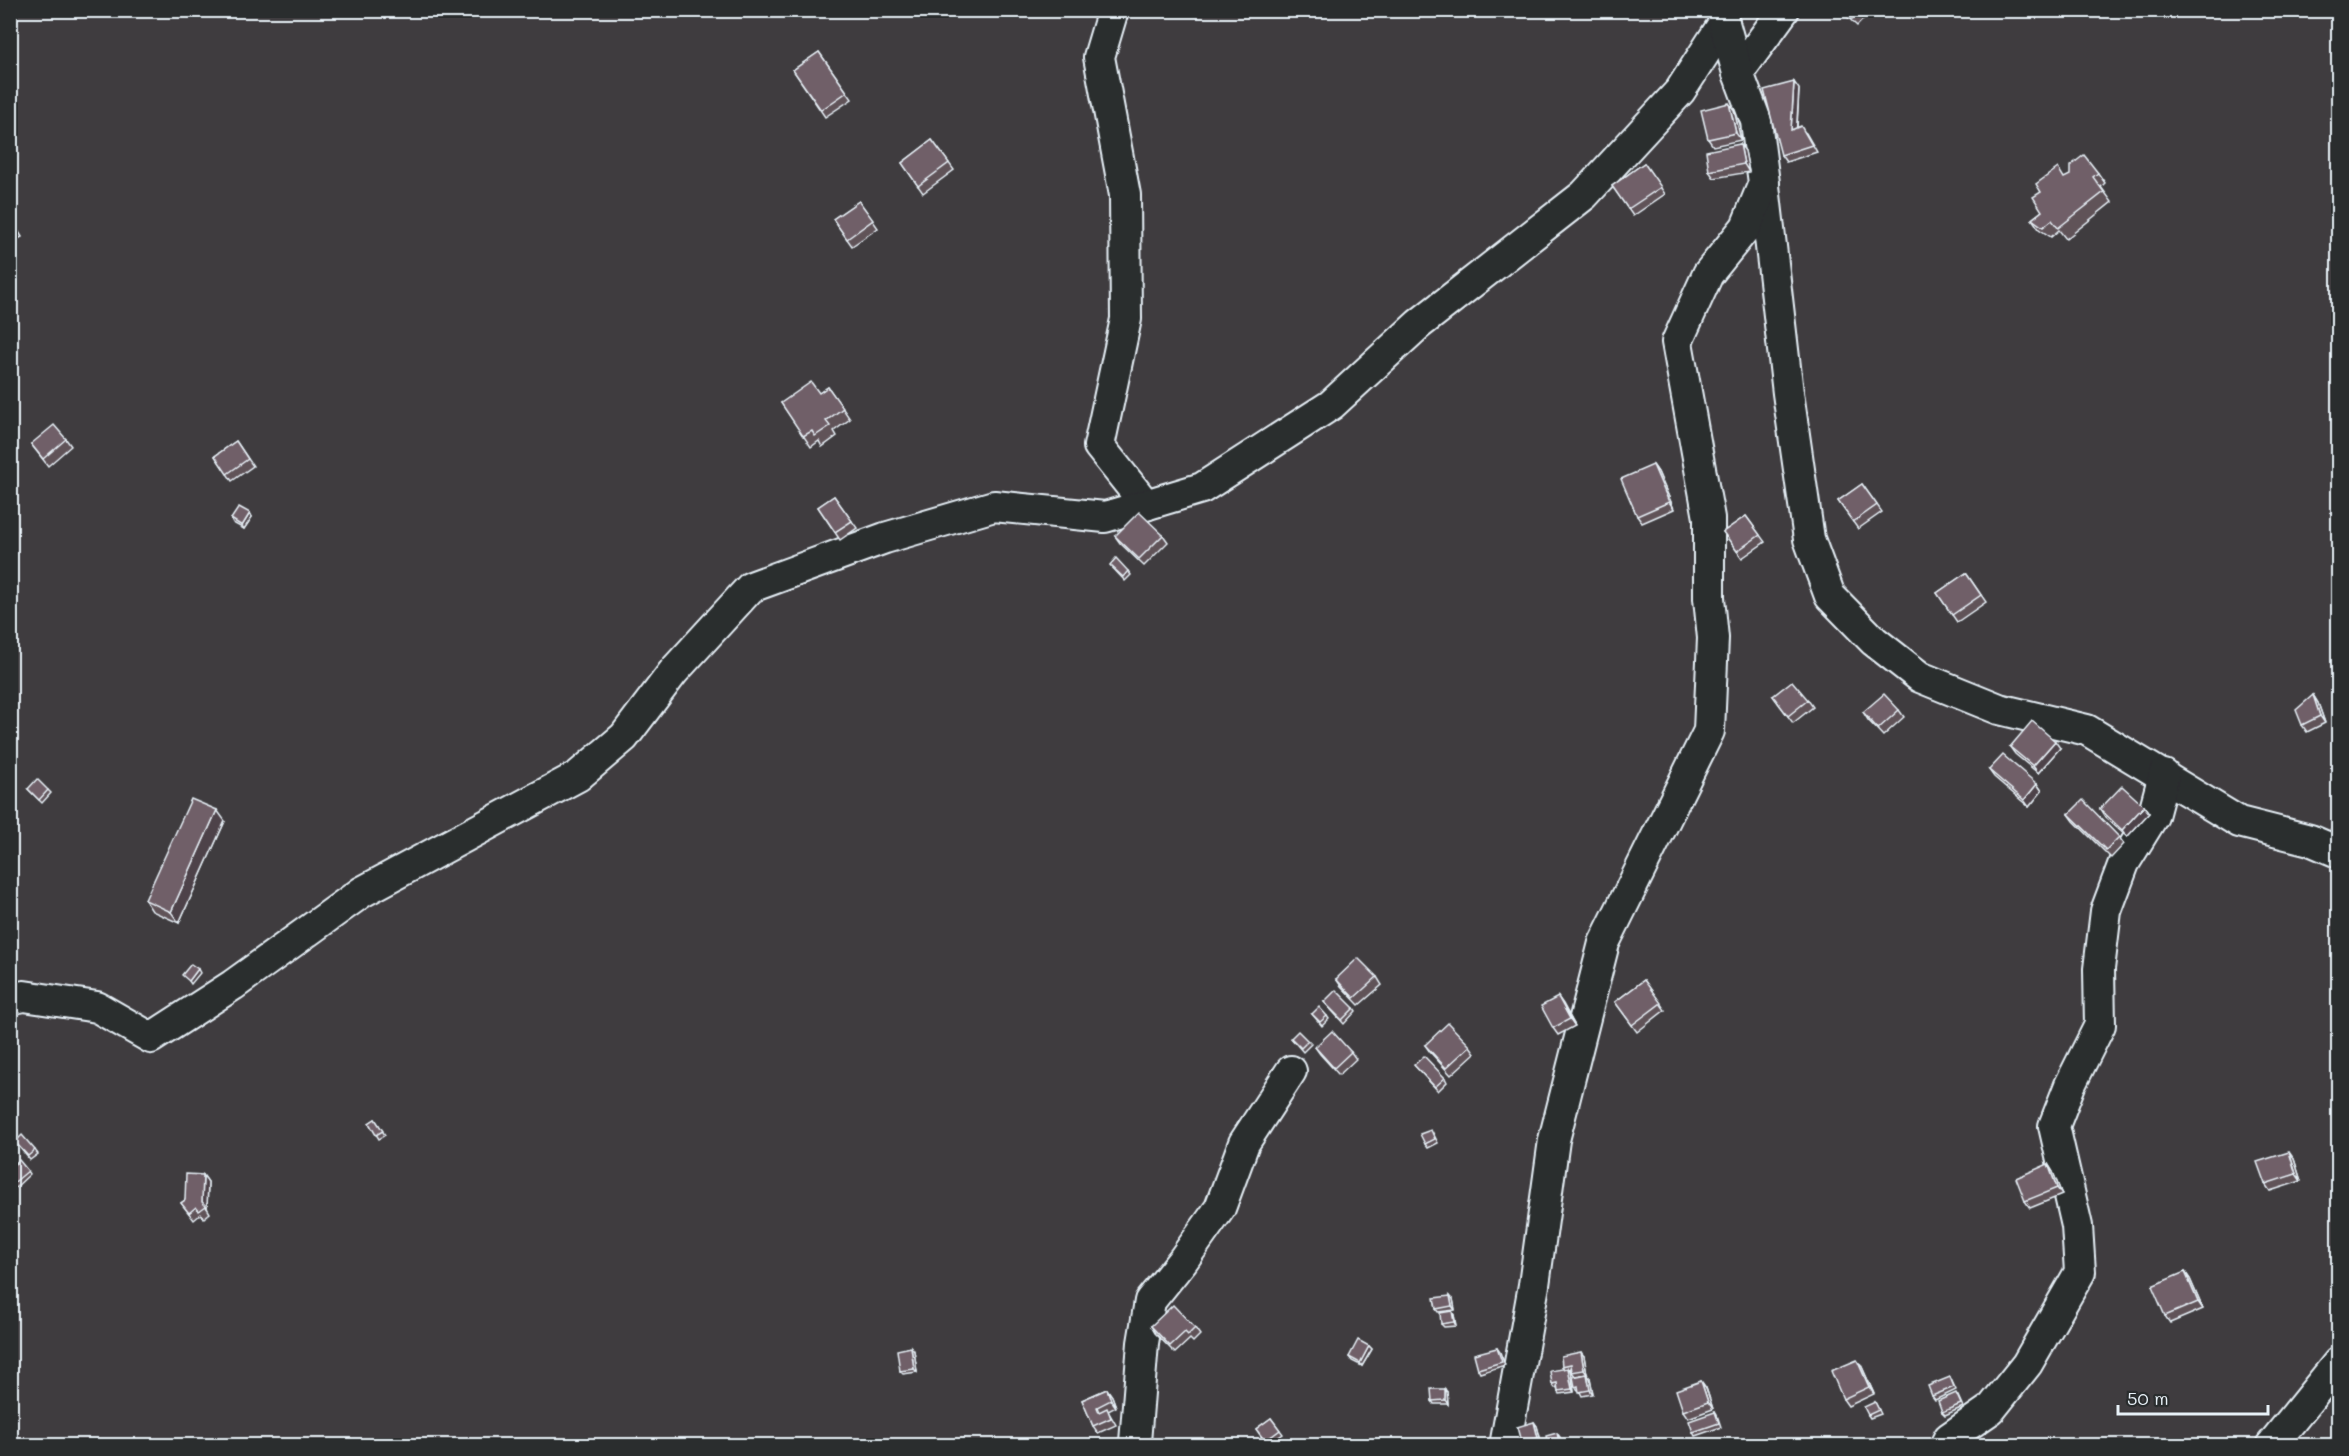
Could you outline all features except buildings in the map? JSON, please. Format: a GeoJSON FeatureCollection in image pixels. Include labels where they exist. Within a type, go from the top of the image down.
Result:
{"type":"FeatureCollection","features":[{"type":"Feature","properties":{"kind":"street"},"geometry":{"type":"LineString","coordinates":[[1113,10],[1099,57],[1125,195],[1126,319],[1099,446],[1146,505]]}},
{"type":"Feature","properties":{"kind":"street"},"geometry":{"type":"LineString","coordinates":[[1738,72],[1784,10]]}},
{"type":"Feature","properties":{"kind":"street"},"geometry":{"type":"LineString","coordinates":[[10,999],[24,996],[97,1007],[151,1038],[232,985],[362,892],[578,776],[624,737],[674,671],[751,587],[885,538],[994,506],[1105,517],[1202,488],[1331,405],[1419,324],[1584,195],[1680,92],[1724,23],[1738,72],[1756,121],[1788,393],[1809,539],[1830,596],[1875,641],[1920,677],[1999,709],[2087,730],[2239,822],[2310,840],[2338,852]]}},
{"type":"Feature","properties":{"kind":"street"},"geometry":{"type":"LineString","coordinates":[[1505,1446],[1534,1285],[1554,1140],[1604,943],[1709,731],[1713,638],[1709,598],[1709,518],[1677,342],[1708,274],[1746,227],[1764,183]]}},
{"type":"Feature","properties":{"kind":"street"},"geometry":{"type":"LineString","coordinates":[[1945,1446],[1949,1438],[1991,1409],[2027,1364],[2080,1272],[2077,1226],[2054,1126],[2070,1085],[2100,1025],[2099,969],[2106,911],[2124,863],[2153,816],[2164,775]]}},
{"type":"Feature","properties":{"kind":"street"},"geometry":{"type":"LineString","coordinates":[[1134,1444],[1143,1343],[1150,1301],[1220,1208],[1244,1143],[1291,1071]]}},
{"type":"Feature","properties":{"kind":"street"},"geometry":{"type":"LineString","coordinates":[[2271,1446],[2338,1363]]}}]}
